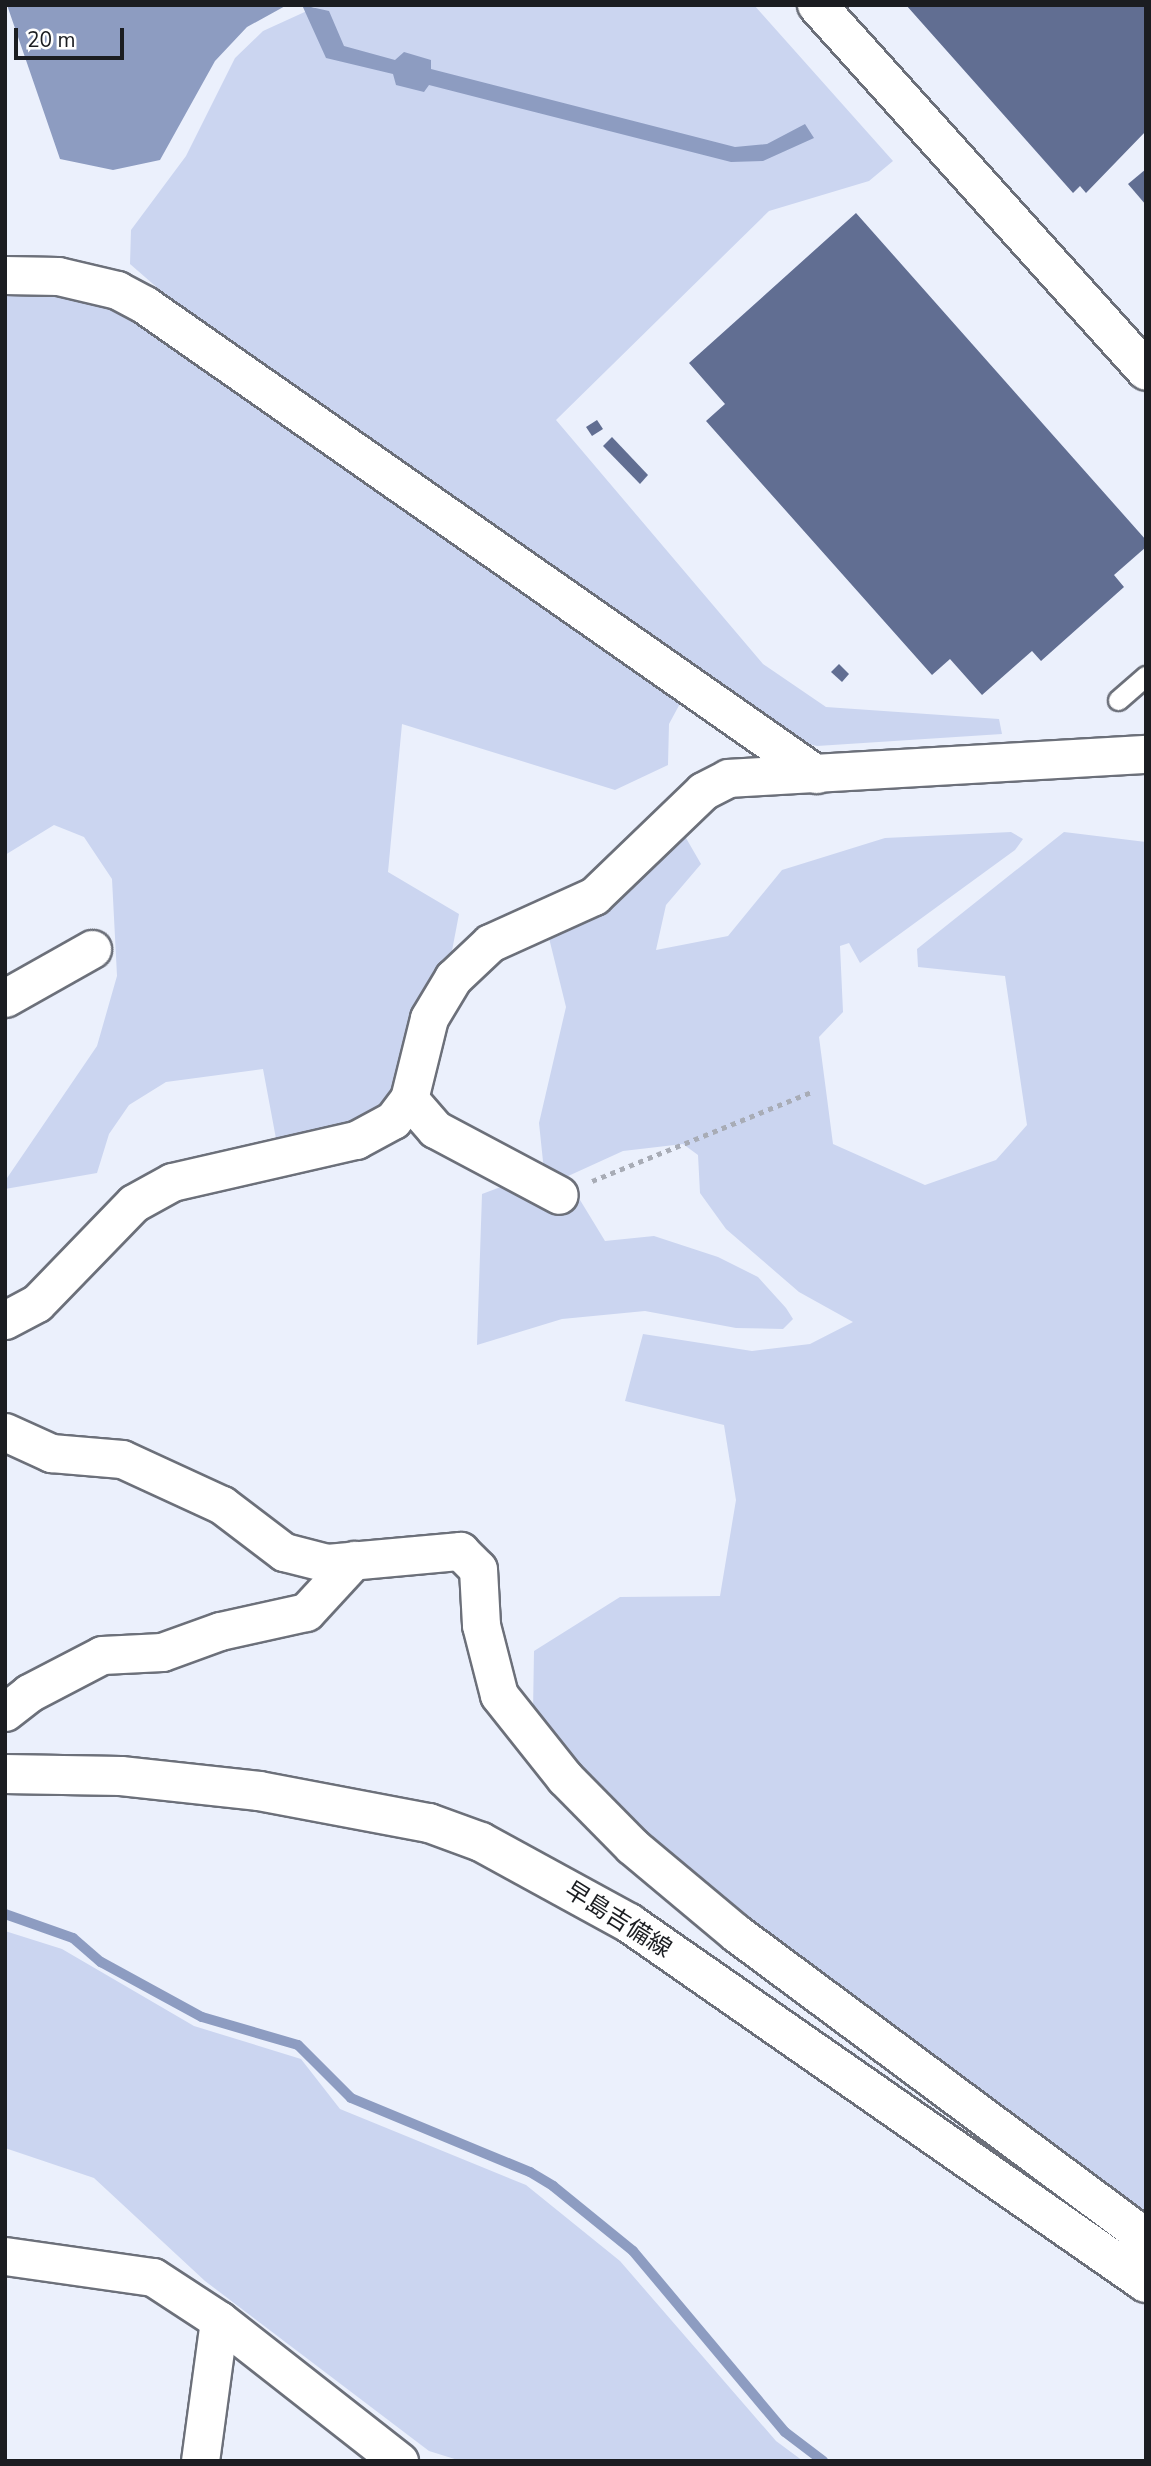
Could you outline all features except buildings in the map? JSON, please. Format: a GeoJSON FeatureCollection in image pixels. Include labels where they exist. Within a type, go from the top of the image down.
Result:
{"type":"FeatureCollection","features":[{"type":"Feature","properties":{"kind":"main road"},"geometry":{"type":"LineString","coordinates":[[817,5],[1146,371]]}},
{"type":"Feature","properties":{"kind":"main road","name":"早島吉備線"},"geometry":{"type":"LineString","coordinates":[[12,1769],[259,1791],[429,1823],[481,1842],[629,1923],[1145,2282]]}},
{"type":"Feature","properties":{"kind":"street"},"geometry":{"type":"LineString","coordinates":[[5,275],[58,276],[117,290],[145,305],[816,774]]}},
{"type":"Feature","properties":{"kind":"street"},"geometry":{"type":"LineString","coordinates":[[5,1320],[37,1303],[134,1203],[172,1182],[356,1140],[393,1120],[409,1099],[429,1018],[453,978],[490,943],[594,896],[703,791],[728,778],[1146,754]]}},
{"type":"Feature","properties":{"kind":"street"},"geometry":{"type":"LineString","coordinates":[[5,998],[92,949]]}},
{"type":"Feature","properties":{"kind":"street"},"geometry":{"type":"LineString","coordinates":[[409,1099],[435,1129],[559,1195]]}},
{"type":"Feature","properties":{"kind":"street"},"geometry":{"type":"LineString","coordinates":[[5,1432],[51,1452],[122,1459],[222,1505],[284,1552],[327,1563],[460,1551],[478,1569],[481,1625],[499,1695],[565,1778],[632,1846],[736,1933],[1135,2229],[1145,2282]]}},
{"type":"Feature","properties":{"kind":"street"},"geometry":{"type":"LineString","coordinates":[[5,1713],[29,1693],[102,1655],[162,1653],[220,1631],[306,1612],[354,1560]]}},
{"type":"Feature","properties":{"kind":"street"},"geometry":{"type":"LineString","coordinates":[[6,2259],[153,2277],[219,2320],[398,2461]]}},
{"type":"Feature","properties":{"kind":"street"},"geometry":{"type":"LineString","coordinates":[[201,2461],[219,2320]]}},
{"type":"Feature","properties":{"kind":"lane"},"geometry":{"type":"LineString","coordinates":[[1118,700],[1146,676]]}},
{"type":"Feature","properties":{"kind":"path"},"geometry":{"type":"LineString","coordinates":[[559,1195],[811,1092]]}},
{"type":"Feature","properties":{"kind":"shaded area"},"geometry":{"type":"Polygon","coordinates":[[[7,5],[287,5],[247,27],[215,61],[160,160],[113,170],[60,159],[7,5]]]}},
{"type":"Feature","properties":{"kind":"shaded area"},"geometry":{"type":"Polygon","coordinates":[[[302,5],[329,11],[344,46],[395,60],[404,52],[431,60],[431,69],[735,147],[767,144],[805,124],[814,138],[763,161],[731,162],[429,85],[424,92],[396,85],[393,74],[326,58],[302,5]]]}},
{"type":"Feature","properties":{"kind":"shaded area"},"geometry":{"type":"Polygon","coordinates":[[[320,5],[754,5],[893,161],[869,181],[769,211],[556,420],[763,664],[826,707],[999,719],[1002,734],[817,746],[794,741],[199,324],[130,264],[131,230],[186,156],[235,58],[263,31],[320,5]]]}},
{"type":"Feature","properties":{"kind":"shaded area"},"geometry":{"type":"Polygon","coordinates":[[[5,288],[38,288],[126,308],[683,698],[669,724],[668,765],[615,790],[402,724],[388,872],[459,914],[451,956],[417,1018],[386,1103],[354,1128],[277,1144],[263,1069],[166,1082],[129,1105],[109,1134],[97,1173],[5,1189],[5,1181],[97,1046],[117,976],[112,879],[84,837],[54,825],[5,855],[5,288]]]}},
{"type":"Feature","properties":{"kind":"shaded area"},"geometry":{"type":"Polygon","coordinates":[[[1011,832],[1023,839],[1015,850],[860,963],[849,943],[840,946],[843,1012],[819,1037],[833,1144],[925,1185],[996,1160],[1027,1125],[1005,976],[918,967],[917,949],[1064,832],[1146,842],[1146,2217],[720,1904],[641,1837],[550,1742],[533,1711],[534,1651],[620,1597],[720,1596],[736,1500],[724,1425],[625,1401],[643,1334],[752,1351],[810,1344],[853,1322],[799,1292],[726,1229],[700,1193],[698,1155],[683,1144],[623,1151],[566,1177],[605,1241],[654,1236],[718,1257],[758,1277],[786,1308],[793,1319],[783,1329],[736,1328],[645,1311],[562,1319],[477,1345],[482,1194],[544,1171],[539,1123],[566,1007],[549,938],[623,890],[676,834],[686,838],[701,864],[666,905],[656,950],[728,936],[782,870],[885,838],[1011,832]]]}},
{"type":"Feature","properties":{"kind":"shaded area"},"geometry":{"type":"Polygon","coordinates":[[[5,1931],[62,1949],[194,2026],[301,2059],[340,2109],[526,2185],[620,2261],[776,2441],[803,2461],[461,2461],[429,2451],[205,2281],[94,2178],[5,2148],[5,1931]]]}},
{"type":"Feature","properties":{"kind":"waterway"},"geometry":{"type":"LineString","coordinates":[[5,1914],[73,1938],[101,1962],[202,2017],[298,2045],[351,2098],[530,2172],[553,2186],[633,2251],[785,2432],[823,2461]]}}]}
